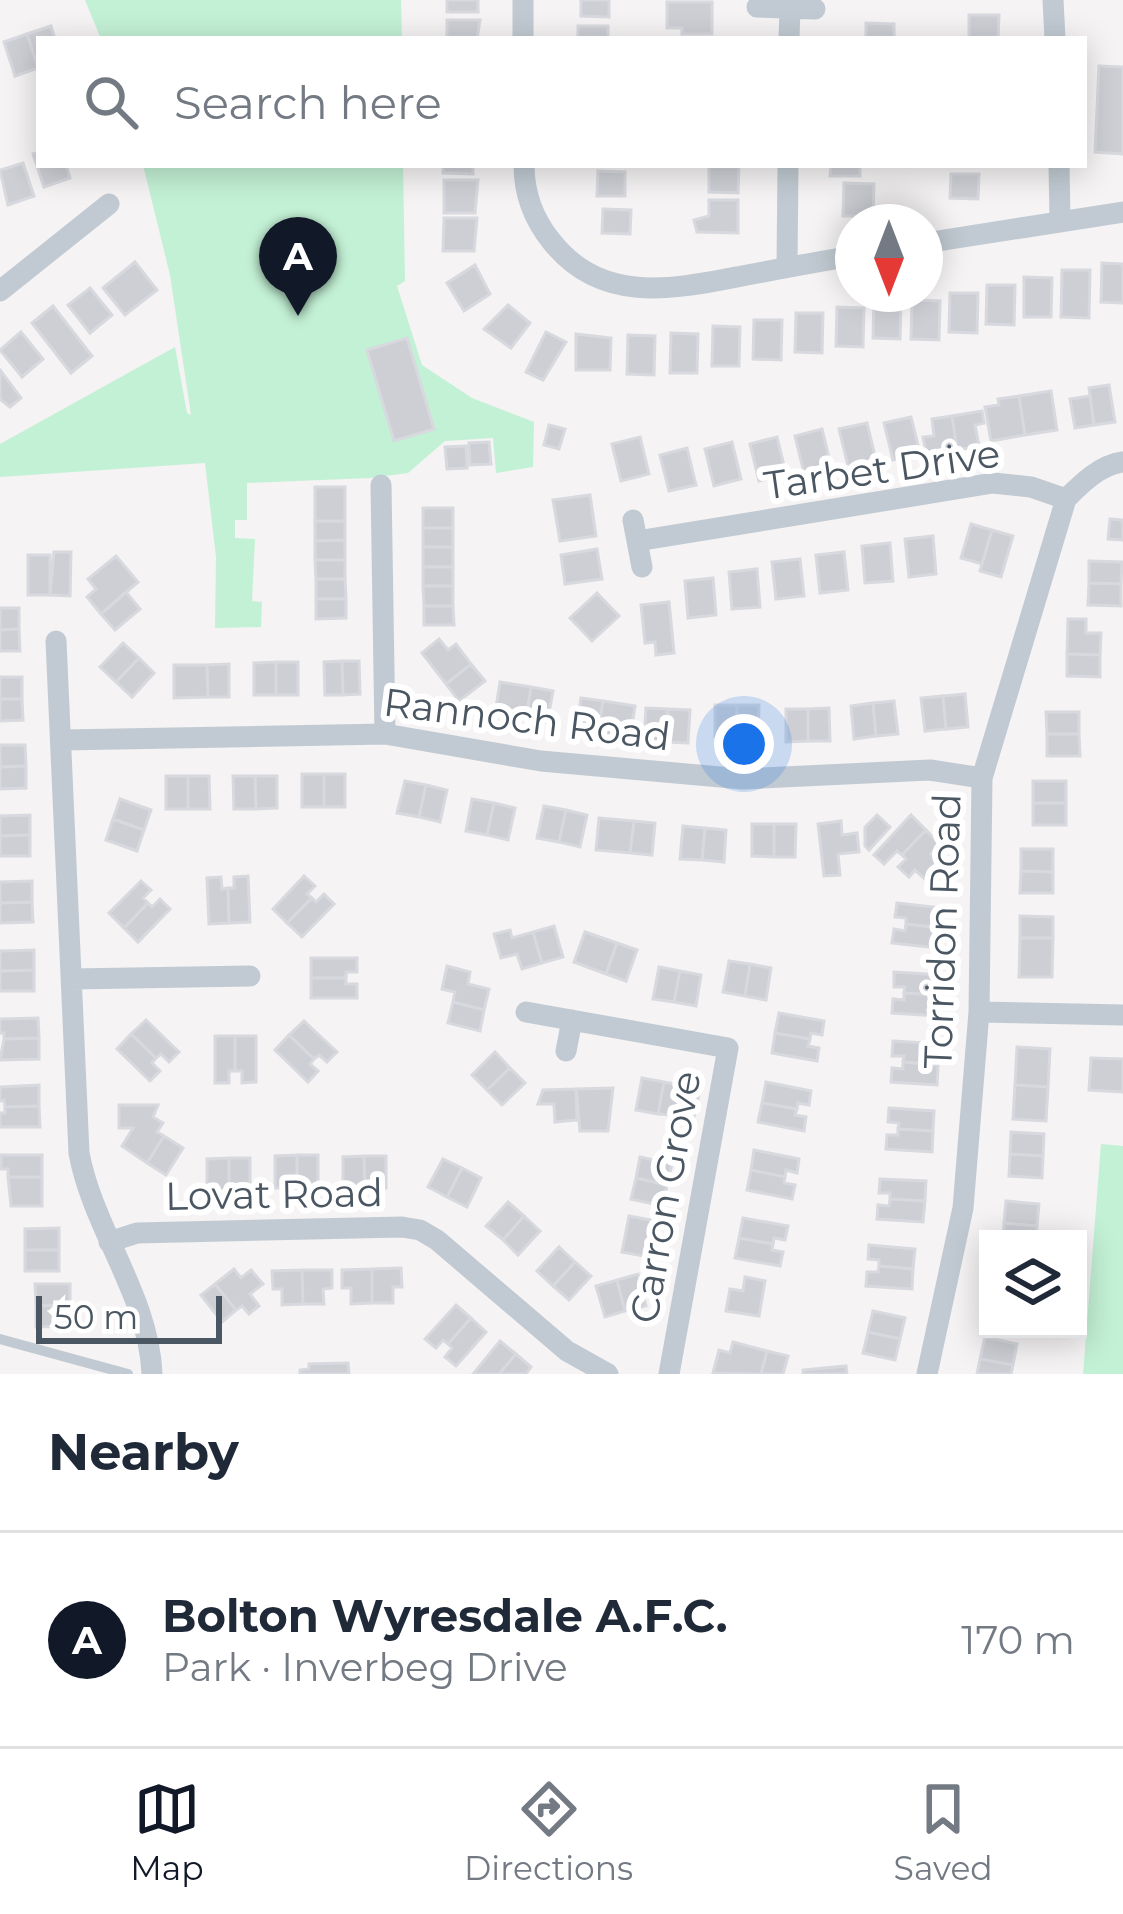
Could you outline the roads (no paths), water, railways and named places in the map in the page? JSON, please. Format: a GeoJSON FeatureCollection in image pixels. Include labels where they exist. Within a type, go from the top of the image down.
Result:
{"type":"FeatureCollection","features":[{"type":"Feature","properties":{"kind":"street"},"geometry":{"type":"LineString","coordinates":[[523,0],[523,36]]}},
{"type":"Feature","properties":{"kind":"street"},"geometry":{"type":"LineString","coordinates":[[1053,0],[1054,36]]}},
{"type":"Feature","properties":{"kind":"street"},"geometry":{"type":"LineString","coordinates":[[757,8],[815,9]]}},
{"type":"Feature","properties":{"kind":"street"},"geometry":{"type":"LineString","coordinates":[[789,36],[790,8]]}},
{"type":"Feature","properties":{"kind":"street"},"geometry":{"type":"LineString","coordinates":[[524,168],[529,202],[542,228],[575,265],[598,280],[628,289],[658,290],[835,259]]}},
{"type":"Feature","properties":{"kind":"street"},"geometry":{"type":"LineString","coordinates":[[787,267],[788,168]]}},
{"type":"Feature","properties":{"kind":"street"},"geometry":{"type":"LineString","coordinates":[[1059,168],[1060,220]]}},
{"type":"Feature","properties":{"kind":"street"},"geometry":{"type":"LineString","coordinates":[[0,291],[110,204]]}},
{"type":"Feature","properties":{"kind":"street"},"geometry":{"type":"LineString","coordinates":[[943,240],[1123,212]]}},
{"type":"Feature","properties":{"kind":"street"},"geometry":{"type":"LineString","coordinates":[[90,219],[106,240]]}},
{"type":"Feature","properties":{"kind":"street"},"geometry":{"type":"LineString","coordinates":[[1066,499],[1085,480],[1123,462]]}},
{"type":"Feature","properties":{"kind":"street","name":"Tarbet Drive"},"geometry":{"type":"LineString","coordinates":[[642,567],[635,530],[993,484],[1031,487],[1066,499]]}},
{"type":"Feature","properties":{"kind":"street"},"geometry":{"type":"LineString","coordinates":[[381,485],[385,734]]}},
{"type":"Feature","properties":{"kind":"street","name":"Torridon Road"},"geometry":{"type":"LineString","coordinates":[[927,1374],[963,1208],[979,1012],[982,778],[1066,499]]}},
{"type":"Feature","properties":{"kind":"street"},"geometry":{"type":"LineString","coordinates":[[56,640],[79,1153],[86,1192],[142,1321],[152,1374]]}},
{"type":"Feature","properties":{"kind":"street","name":"Rannoch Road"},"geometry":{"type":"LineString","coordinates":[[63,740],[385,734],[541,760],[742,779],[930,770],[982,778]]}},
{"type":"Feature","properties":{"kind":"street"},"geometry":{"type":"LineString","coordinates":[[72,979],[250,976]]}},
{"type":"Feature","properties":{"kind":"street","name":"Carron Grove"},"geometry":{"type":"LineString","coordinates":[[526,1012],[728,1048],[669,1374]]}},
{"type":"Feature","properties":{"kind":"street"},"geometry":{"type":"LineString","coordinates":[[979,1012],[1123,1015]]}},
{"type":"Feature","properties":{"kind":"street"},"geometry":{"type":"LineString","coordinates":[[566,1051],[572,1020]]}},
{"type":"Feature","properties":{"kind":"street","name":"Lovat Road"},"geometry":{"type":"LineString","coordinates":[[109,1242],[137,1233],[420,1230],[567,1351],[608,1374]]}},
{"type":"Feature","properties":{"kind":"lane"},"geometry":{"type":"LineString","coordinates":[[0,1339],[128,1374]]}},
{"type":"Feature","properties":{"kind":"place","name":"Bolton Wyresdale A.F.C."},"geometry":{"type":"Point","coordinates":[298,316]}}]}
